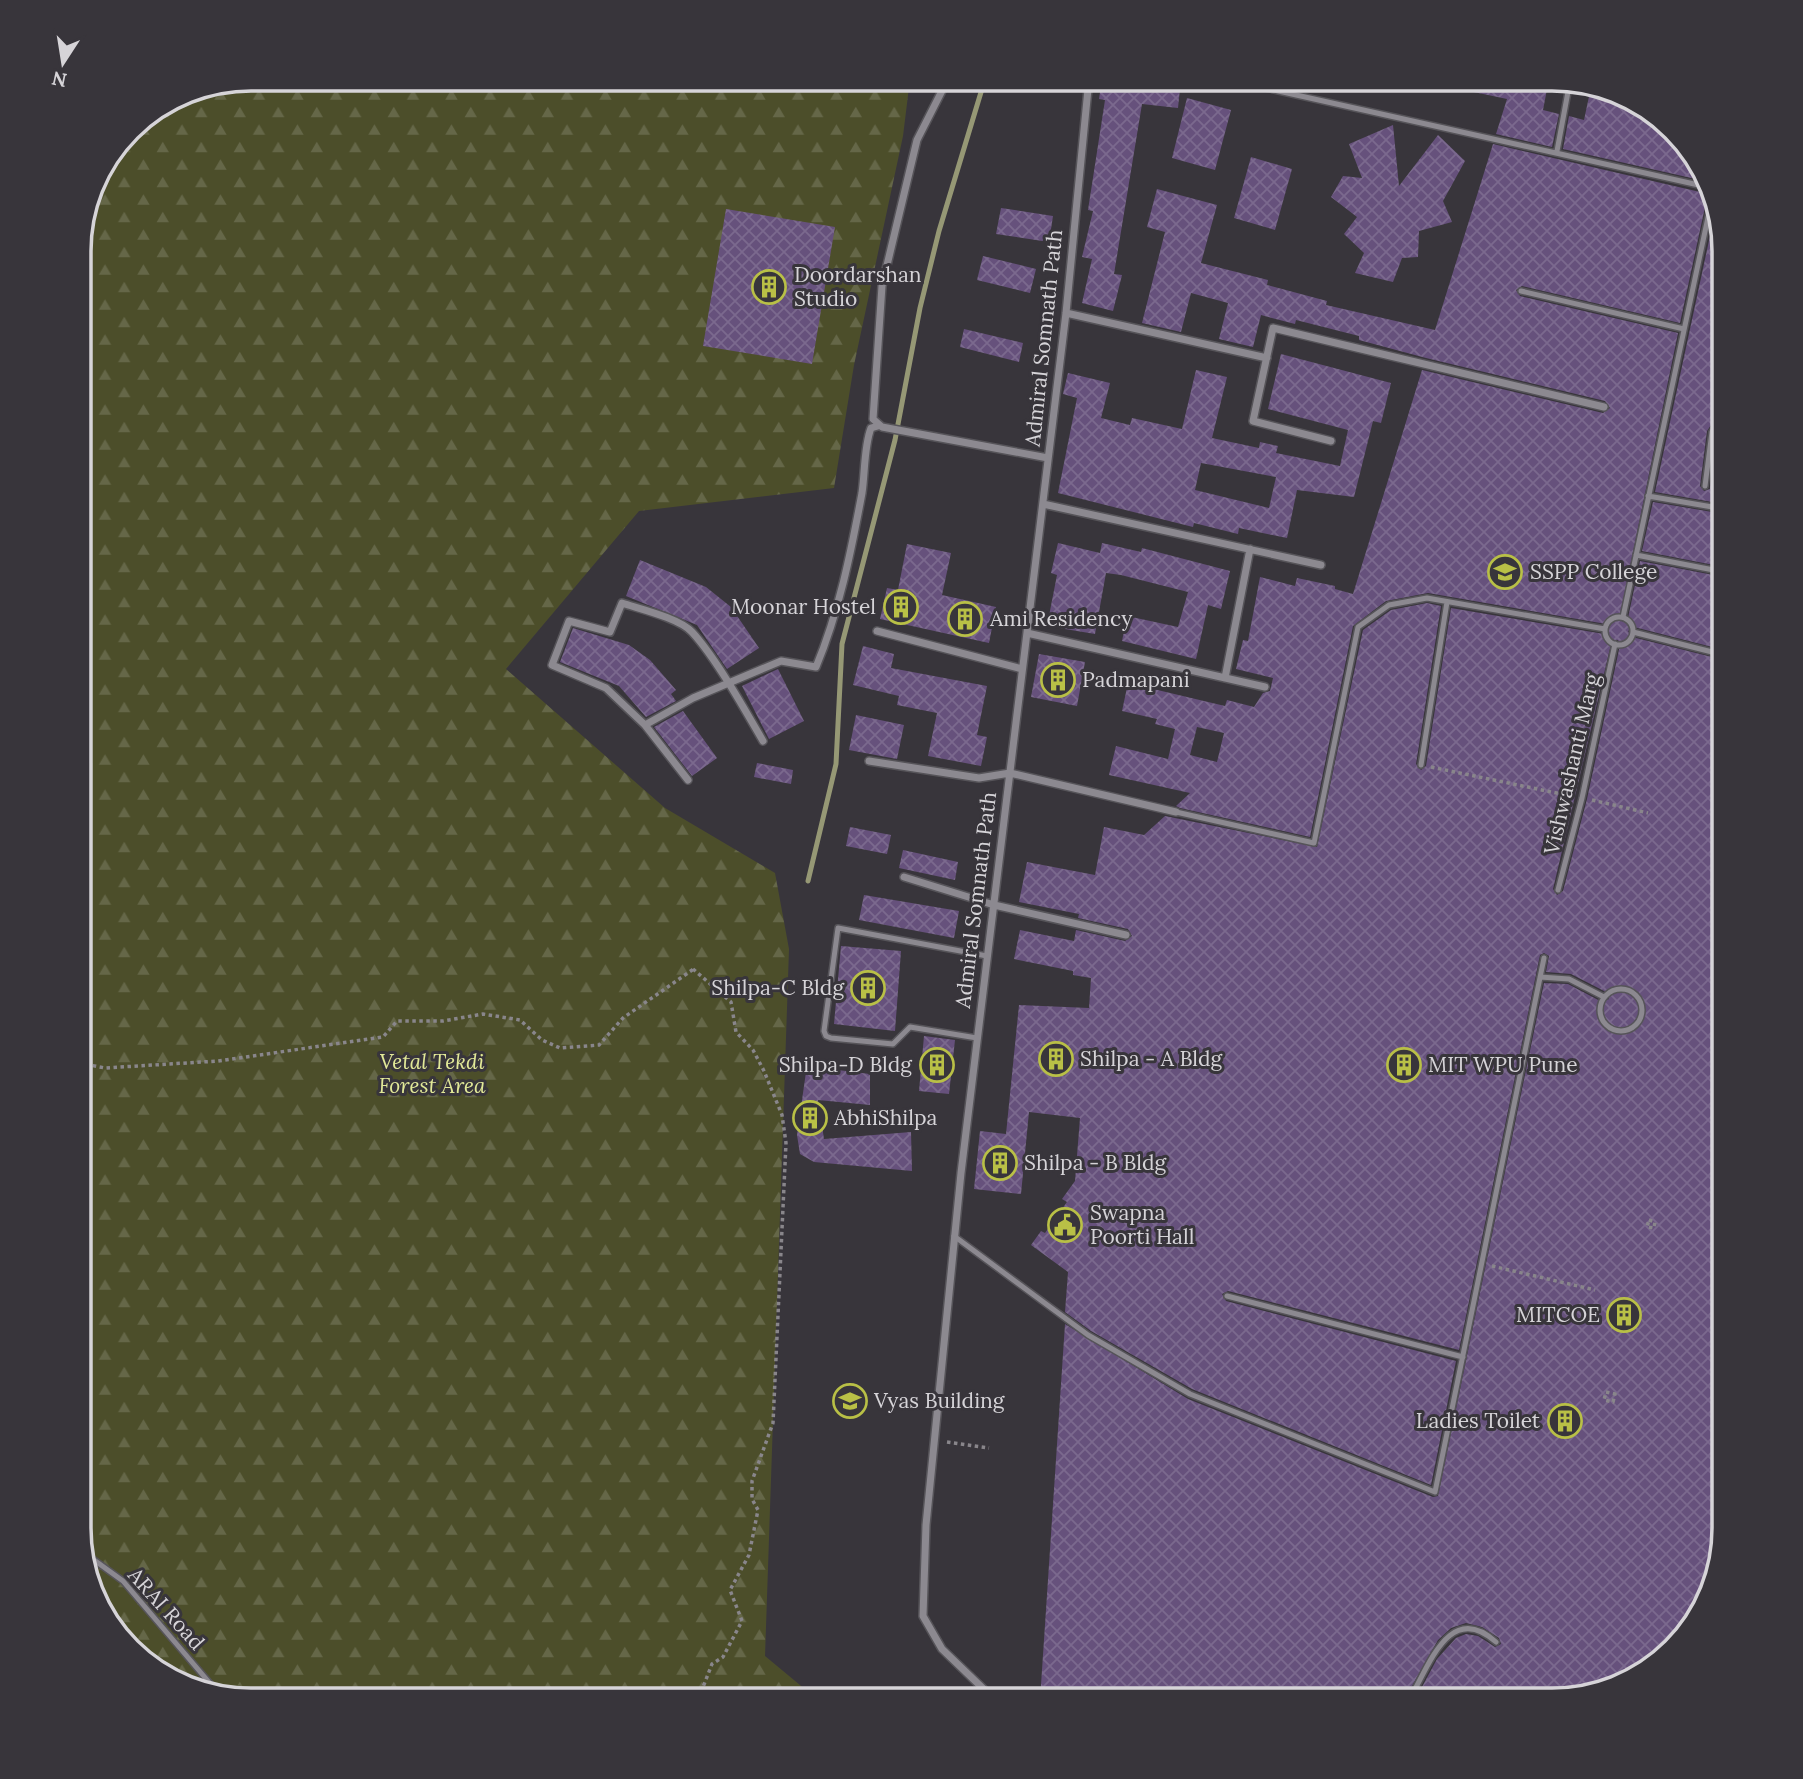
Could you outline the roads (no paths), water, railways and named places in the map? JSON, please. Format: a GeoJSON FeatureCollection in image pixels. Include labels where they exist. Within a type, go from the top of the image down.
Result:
{"type":"FeatureCollection","features":[{"type":"Feature","properties":{"kind":"street"},"geometry":{"type":"LineString","coordinates":[[880,427],[872,416],[882,286],[917,140],[942,91]]}},
{"type":"Feature","properties":{"kind":"street","name":"Admiral Somnath Path"},"geometry":{"type":"LineString","coordinates":[[983,1688],[942,1649],[923,1616],[934,1440],[977,1038],[1066,313],[1088,91]]}},
{"type":"Feature","properties":{"kind":"street"},"geometry":{"type":"LineString","coordinates":[[1066,313],[1267,358]]}},
{"type":"Feature","properties":{"kind":"street"},"geometry":{"type":"LineString","coordinates":[[1331,441],[1253,421],[1273,328],[1604,407]]}},
{"type":"Feature","properties":{"kind":"street"},"geometry":{"type":"LineString","coordinates":[[645,725],[693,698],[781,662],[816,667],[831,632],[867,465],[871,428],[880,427],[1048,458]]}},
{"type":"Feature","properties":{"kind":"street"},"geometry":{"type":"LineString","coordinates":[[1043,504],[1321,565]]}},
{"type":"Feature","properties":{"kind":"street"},"geometry":{"type":"LineString","coordinates":[[1225,678],[1250,549]]}},
{"type":"Feature","properties":{"kind":"street"},"geometry":{"type":"LineString","coordinates":[[688,780],[645,725],[606,688],[552,665],[569,621],[610,632],[622,603],[691,630],[764,741]]}},
{"type":"Feature","properties":{"kind":"street"},"geometry":{"type":"LineString","coordinates":[[877,631],[1022,669]]}},
{"type":"Feature","properties":{"kind":"street"},"geometry":{"type":"LineString","coordinates":[[1027,633],[1265,687]]}},
{"type":"Feature","properties":{"kind":"street"},"geometry":{"type":"LineString","coordinates":[[869,761],[979,778],[1010,773],[1176,812]]}},
{"type":"Feature","properties":{"kind":"street"},"geometry":{"type":"LineString","coordinates":[[904,877],[993,905],[1126,934]]}},
{"type":"Feature","properties":{"kind":"lane"},"geometry":{"type":"LineString","coordinates":[[1280,91],[1698,185]]}},
{"type":"Feature","properties":{"kind":"lane"},"geometry":{"type":"LineString","coordinates":[[1557,151],[1568,92]]}},
{"type":"Feature","properties":{"kind":"lane"},"geometry":{"type":"LineString","coordinates":[[1622,617],[1708,217]]}},
{"type":"Feature","properties":{"kind":"lane"},"geometry":{"type":"LineString","coordinates":[[1521,291],[1684,329]]}},
{"type":"Feature","properties":{"kind":"lane"},"geometry":{"type":"LineString","coordinates":[[1705,486],[1712,432]]}},
{"type":"Feature","properties":{"kind":"lane"},"geometry":{"type":"LineString","coordinates":[[1648,496],[1712,507]]}},
{"type":"Feature","properties":{"kind":"lane"},"geometry":{"type":"LineString","coordinates":[[1636,555],[1712,570]]}},
{"type":"Feature","properties":{"kind":"lane"},"geometry":{"type":"LineString","coordinates":[[1176,812],[1314,843],[1358,626],[1389,605],[1427,598],[1605,629]]}},
{"type":"Feature","properties":{"kind":"lane"},"geometry":{"type":"LineString","coordinates":[[1421,765],[1447,602]]}},
{"type":"Feature","properties":{"kind":"lane"},"geometry":{"type":"LineString","coordinates":[[1622,617],[1630,621],[1633,632],[1627,642],[1615,645],[1606,637],[1605,629],[1611,619],[1622,617]]}},
{"type":"Feature","properties":{"kind":"lane"},"geometry":{"type":"LineString","coordinates":[[1633,632],[1712,652]]}},
{"type":"Feature","properties":{"kind":"lane","name":"Vishwashanti Marg"},"geometry":{"type":"LineString","coordinates":[[1558,890],[1583,798],[1615,645]]}},
{"type":"Feature","properties":{"kind":"lane"},"geometry":{"type":"LineString","coordinates":[[977,1038],[910,1027],[893,1044],[831,1038],[824,1031],[838,928],[987,956]]}},
{"type":"Feature","properties":{"kind":"lane"},"geometry":{"type":"LineString","coordinates":[[954,1236],[1088,1335],[1190,1394],[1435,1492],[1544,958]]}},
{"type":"Feature","properties":{"kind":"lane"},"geometry":{"type":"LineString","coordinates":[[1540,977],[1569,979],[1604,997]]}},
{"type":"Feature","properties":{"kind":"lane"},"geometry":{"type":"LineString","coordinates":[[1616,989],[1629,990],[1639,999],[1640,1019],[1624,1031],[1610,1028],[1600,1011],[1604,997],[1616,989]]}},
{"type":"Feature","properties":{"kind":"lane"},"geometry":{"type":"LineString","coordinates":[[1227,1296],[1463,1357]]}},
{"type":"Feature","properties":{"kind":"lane","name":"ARAI Road"},"geometry":{"type":"LineString","coordinates":[[94,1560],[124,1581],[209,1682]]}},
{"type":"Feature","properties":{"kind":"lane"},"geometry":{"type":"LineString","coordinates":[[1416,1688],[1443,1641],[1452,1632],[1473,1628],[1484,1632],[1496,1642]]}},
{"type":"Feature","properties":{"kind":"waterway"},"geometry":{"type":"LineString","coordinates":[[808,881],[836,764],[842,644],[895,440],[920,308],[939,231],[981,91]]}},
{"type":"Feature","properties":{"kind":"place","name":"Doordarshan Studio"},"geometry":{"type":"Point","coordinates":[769,287]}},
{"type":"Feature","properties":{"kind":"place","name":"SSPP College"},"geometry":{"type":"Point","coordinates":[1505,572]}},
{"type":"Feature","properties":{"kind":"place","name":"Moonar Hostel"},"geometry":{"type":"Point","coordinates":[901,607]}},
{"type":"Feature","properties":{"kind":"place","name":"Ami Residency"},"geometry":{"type":"Point","coordinates":[965,619]}},
{"type":"Feature","properties":{"kind":"place","name":"Padmapani"},"geometry":{"type":"Point","coordinates":[1058,680]}},
{"type":"Feature","properties":{"kind":"place","name":"Shilpa-C Bldg"},"geometry":{"type":"Point","coordinates":[868,988]}},
{"type":"Feature","properties":{"kind":"place","name":"Shilpa - A Bldg"},"geometry":{"type":"Point","coordinates":[1056,1059]}},
{"type":"Feature","properties":{"kind":"place","name":"Shilpa-D Bldg"},"geometry":{"type":"Point","coordinates":[937,1065]}},
{"type":"Feature","properties":{"kind":"place","name":"MIT WPU Pune"},"geometry":{"type":"Point","coordinates":[1404,1065]}},
{"type":"Feature","properties":{"kind":"place","name":"AbhiShilpa"},"geometry":{"type":"Point","coordinates":[810,1118]}},
{"type":"Feature","properties":{"kind":"place","name":"Shilpa - B Bldg"},"geometry":{"type":"Point","coordinates":[1000,1163]}},
{"type":"Feature","properties":{"kind":"place","name":"Swapna Poorti Hall"},"geometry":{"type":"Point","coordinates":[1065,1225]}},
{"type":"Feature","properties":{"kind":"place","name":"MITCOE"},"geometry":{"type":"Point","coordinates":[1624,1315]}},
{"type":"Feature","properties":{"kind":"place","name":"Vyas Building"},"geometry":{"type":"Point","coordinates":[850,1401]}},
{"type":"Feature","properties":{"kind":"place","name":"Ladies Toilet"},"geometry":{"type":"Point","coordinates":[1565,1421]}},
{"type":"Feature","properties":{"kind":"park label","name":"Vetal Tekdi Forest Area"},"geometry":{"type":"Point","coordinates":[432,1074]}}]}
